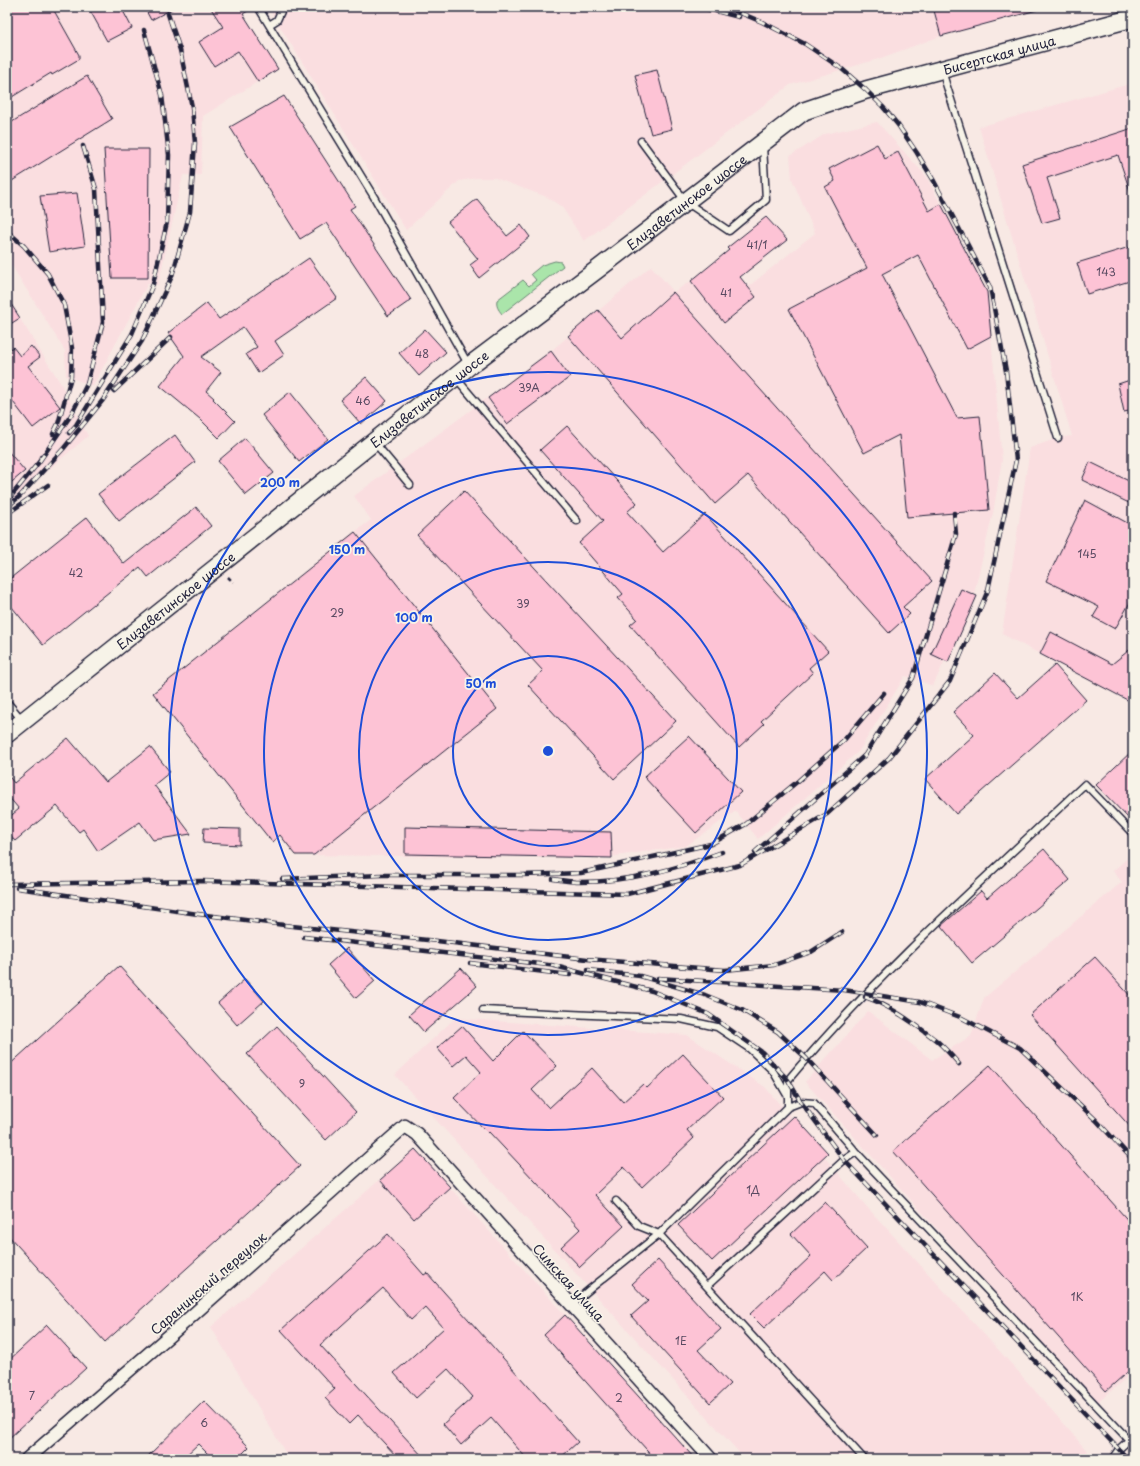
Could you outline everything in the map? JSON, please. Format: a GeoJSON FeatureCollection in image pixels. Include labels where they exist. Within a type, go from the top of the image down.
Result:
{"type":"FeatureCollection","features":[{"type":"Feature","properties":{"kind":"main road","name":"Бисертская улица"},"geometry":{"type":"LineString","coordinates":[[866,90],[1133,18]]}},
{"type":"Feature","properties":{"kind":"main road","name":"Елизаветинское шоссе"},"geometry":{"type":"LineString","coordinates":[[7,734],[469,366],[804,111],[866,90]]}},
{"type":"Feature","properties":{"kind":"street","name":"Симская улица"},"geometry":{"type":"LineString","coordinates":[[405,1126],[417,1134],[711,1459]]}},
{"type":"Feature","properties":{"kind":"street","name":"Саранинский переулок"},"geometry":{"type":"LineString","coordinates":[[27,1459],[177,1329],[405,1126]]}},
{"type":"Feature","properties":{"kind":"lane"},"geometry":{"type":"LineString","coordinates":[[258,7],[374,197],[469,366]]}},
{"type":"Feature","properties":{"kind":"lane"},"geometry":{"type":"LineString","coordinates":[[269,25],[277,20],[283,7]]}},
{"type":"Feature","properties":{"kind":"lane"},"geometry":{"type":"LineString","coordinates":[[941,70],[1058,438]]}},
{"type":"Feature","properties":{"kind":"lane"},"geometry":{"type":"LineString","coordinates":[[641,141],[686,202],[729,230],[766,200],[763,142]]}},
{"type":"Feature","properties":{"kind":"lane"},"geometry":{"type":"LineString","coordinates":[[455,377],[577,521]]}},
{"type":"Feature","properties":{"kind":"lane"},"geometry":{"type":"LineString","coordinates":[[374,442],[410,485]]}},
{"type":"Feature","properties":{"kind":"lane"},"geometry":{"type":"LineString","coordinates":[[7,702],[23,721]]}},
{"type":"Feature","properties":{"kind":"lane"},"geometry":{"type":"LineString","coordinates":[[788,1107],[788,1080],[806,1058],[898,960],[1085,784],[1133,834]]}},
{"type":"Feature","properties":{"kind":"lane"},"geometry":{"type":"LineString","coordinates":[[482,1010],[681,1019],[717,1027],[750,1049],[773,1071],[788,1097]]}},
{"type":"Feature","properties":{"kind":"lane"},"geometry":{"type":"LineString","coordinates":[[571,1306],[659,1234],[788,1107],[801,1102],[814,1102],[856,1152],[1131,1438],[1119,1449],[1112,1459]]}},
{"type":"Feature","properties":{"kind":"lane"},"geometry":{"type":"LineString","coordinates":[[707,1286],[844,1160],[856,1152]]}},
{"type":"Feature","properties":{"kind":"lane"},"geometry":{"type":"LineString","coordinates":[[616,1201],[639,1226],[659,1234],[864,1459]]}},
{"type":"Feature","properties":{"kind":"shaded area"},"geometry":{"type":"Polygon","coordinates":[[[7,7],[251,7],[252,8],[243,14],[278,69],[203,116],[201,175],[183,175],[158,285],[148,283],[93,386],[66,376],[65,351],[7,258],[7,7]]]}},
{"type":"Feature","properties":{"kind":"shaded area"},"geometry":{"type":"Polygon","coordinates":[[[268,7],[1049,7],[941,36],[878,59],[790,85],[584,241],[562,207],[547,197],[495,178],[476,178],[459,181],[406,230],[268,7]]]}},
{"type":"Feature","properties":{"kind":"shaded area"},"geometry":{"type":"Polygon","coordinates":[[[1133,83],[1133,703],[1002,634],[1030,448],[1058,438],[1072,436],[979,127],[1133,83]]]}},
{"type":"Feature","properties":{"kind":"shaded area"},"geometry":{"type":"Polygon","coordinates":[[[877,122],[926,176],[987,292],[1002,460],[993,513],[972,602],[933,686],[905,676],[859,751],[758,839],[736,811],[686,846],[601,858],[296,855],[280,835],[272,842],[153,693],[371,520],[354,496],[551,351],[651,266],[674,292],[691,281],[723,255],[748,287],[815,233],[792,179],[790,156],[825,134],[877,122]]]}},
{"type":"Feature","properties":{"kind":"shaded area"},"geometry":{"type":"Polygon","coordinates":[[[7,298],[61,384],[88,436],[7,505],[7,298]]]}},
{"type":"Feature","properties":{"kind":"shaded area"},"geometry":{"type":"Polygon","coordinates":[[[1133,853],[1133,1372],[1095,1405],[805,1082],[868,1011],[932,1060],[971,1036],[984,998],[1122,882],[1113,871],[1133,853]]]}},
{"type":"Feature","properties":{"kind":"shaded area"},"geometry":{"type":"Polygon","coordinates":[[[455,1018],[687,1035],[765,1087],[866,1206],[1016,1369],[1094,1459],[745,1459],[395,1075],[455,1018]]]}},
{"type":"Feature","properties":{"kind":"shaded area"},"geometry":{"type":"Polygon","coordinates":[[[415,1149],[695,1459],[289,1459],[211,1327],[415,1149]]]}},
{"type":"Feature","properties":{"kind":"green space"},"geometry":{"type":"Polygon","coordinates":[[[555,261],[561,262],[563,266],[502,314],[498,307],[497,300],[523,280],[529,286],[536,280],[531,274],[542,265],[555,261]]]}},
{"type":"Feature","properties":{"kind":"building"},"geometry":{"type":"Polygon","coordinates":[[[7,7],[52,7],[79,55],[79,59],[52,75],[51,73],[7,100],[7,7]]]}},
{"type":"Feature","properties":{"kind":"building"},"geometry":{"type":"Polygon","coordinates":[[[88,7],[121,7],[132,28],[107,41],[88,7]]]}},
{"type":"Feature","properties":{"kind":"building"},"geometry":{"type":"Polygon","coordinates":[[[144,7],[176,7],[151,20],[144,7]]]}},
{"type":"Feature","properties":{"kind":"building"},"geometry":{"type":"Polygon","coordinates":[[[210,7],[254,7],[243,14],[278,69],[258,82],[238,51],[214,66],[199,42],[223,27],[210,7]]]}},
{"type":"Feature","properties":{"kind":"building"},"geometry":{"type":"Polygon","coordinates":[[[933,7],[1037,7],[1037,10],[941,36],[933,7]]]}},
{"type":"Feature","properties":{"kind":"building"},"geometry":{"type":"Polygon","coordinates":[[[657,70],[672,129],[651,134],[635,75],[657,70]]]}},
{"type":"Feature","properties":{"kind":"building"},"geometry":{"type":"Polygon","coordinates":[[[87,76],[112,119],[7,184],[7,125],[87,76]]]}},
{"type":"Feature","properties":{"kind":"building"},"geometry":{"type":"Polygon","coordinates":[[[284,96],[355,206],[350,209],[411,300],[388,316],[326,223],[300,239],[230,127],[284,96]]]}},
{"type":"Feature","properties":{"kind":"building"},"geometry":{"type":"Polygon","coordinates":[[[1133,128],[1133,194],[1131,194],[1118,155],[1047,178],[1060,218],[1042,223],[1022,164],[1133,128]]]}},
{"type":"Feature","properties":{"kind":"building"},"geometry":{"type":"Polygon","coordinates":[[[877,144],[885,159],[898,152],[929,211],[941,204],[987,292],[991,336],[967,349],[918,255],[882,274],[957,418],[980,416],[989,510],[907,517],[899,435],[864,453],[789,309],[867,268],[825,187],[835,181],[829,169],[877,144]]]}},
{"type":"Feature","properties":{"kind":"building"},"geometry":{"type":"Polygon","coordinates":[[[104,149],[149,149],[148,278],[112,278],[104,149]]]}},
{"type":"Feature","properties":{"kind":"building"},"geometry":{"type":"Polygon","coordinates":[[[77,193],[85,246],[49,252],[40,196],[77,193]]]}},
{"type":"Feature","properties":{"kind":"building"},"geometry":{"type":"Polygon","coordinates":[[[477,199],[507,236],[521,225],[530,237],[479,278],[470,265],[478,259],[448,222],[477,199]]]}},
{"type":"Feature","properties":{"kind":"building"},"geometry":{"type":"Polygon","coordinates":[[[766,217],[787,240],[740,277],[756,297],[724,323],[691,281],[729,250],[727,248],[766,217]]]}},
{"type":"Feature","properties":{"kind":"building"},"geometry":{"type":"Polygon","coordinates":[[[1133,246],[1133,280],[1087,294],[1077,263],[1133,246]]]}},
{"type":"Feature","properties":{"kind":"building"},"geometry":{"type":"Polygon","coordinates":[[[309,258],[337,298],[275,341],[284,355],[258,373],[246,354],[257,347],[243,327],[201,357],[221,372],[206,391],[235,421],[219,438],[200,419],[160,386],[184,356],[168,333],[207,303],[219,319],[309,258]]]}},
{"type":"Feature","properties":{"kind":"building"},"geometry":{"type":"Polygon","coordinates":[[[673,292],[932,581],[903,607],[910,614],[889,633],[748,475],[715,504],[568,336],[598,310],[622,338],[673,292]]]}},
{"type":"Feature","properties":{"kind":"building"},"geometry":{"type":"Polygon","coordinates":[[[7,298],[20,318],[7,326],[7,298]]]}},
{"type":"Feature","properties":{"kind":"building"},"geometry":{"type":"Polygon","coordinates":[[[425,329],[446,352],[419,376],[399,353],[425,329]]]}},
{"type":"Feature","properties":{"kind":"building"},"geometry":{"type":"Polygon","coordinates":[[[31,346],[40,357],[28,366],[60,407],[33,428],[7,394],[7,352],[13,347],[20,356],[31,346]]]}},
{"type":"Feature","properties":{"kind":"building"},"geometry":{"type":"Polygon","coordinates":[[[551,351],[570,377],[507,424],[488,398],[551,351]]]}},
{"type":"Feature","properties":{"kind":"building"},"geometry":{"type":"Polygon","coordinates":[[[366,377],[387,401],[361,424],[340,400],[366,377]]]}},
{"type":"Feature","properties":{"kind":"building"},"geometry":{"type":"Polygon","coordinates":[[[1133,379],[1133,410],[1124,412],[1118,384],[1133,379]]]}},
{"type":"Feature","properties":{"kind":"building"},"geometry":{"type":"Polygon","coordinates":[[[290,392],[328,439],[299,462],[262,415],[290,392]]]}},
{"type":"Feature","properties":{"kind":"building"},"geometry":{"type":"Polygon","coordinates":[[[567,426],[637,503],[627,512],[663,552],[705,514],[828,651],[809,668],[813,673],[761,721],[764,724],[739,747],[630,625],[637,619],[618,598],[623,594],[579,543],[603,521],[540,450],[567,426]]]}},
{"type":"Feature","properties":{"kind":"building"},"geometry":{"type":"Polygon","coordinates":[[[175,435],[195,462],[119,521],[98,494],[175,435]]]}},
{"type":"Feature","properties":{"kind":"building"},"geometry":{"type":"Polygon","coordinates":[[[245,438],[274,473],[246,495],[218,461],[245,438]]]}},
{"type":"Feature","properties":{"kind":"building"},"geometry":{"type":"Polygon","coordinates":[[[7,450],[25,471],[7,486],[7,450]]]}},
{"type":"Feature","properties":{"kind":"building"},"geometry":{"type":"Polygon","coordinates":[[[1090,462],[1133,483],[1133,505],[1082,480],[1090,462]]]}},
{"type":"Feature","properties":{"kind":"building"},"geometry":{"type":"Polygon","coordinates":[[[464,491],[676,721],[614,779],[528,685],[543,671],[417,535],[464,491]]]}},
{"type":"Feature","properties":{"kind":"building"},"geometry":{"type":"Polygon","coordinates":[[[1085,500],[1133,526],[1133,597],[1115,629],[1093,617],[1099,607],[1046,581],[1085,500]]]}},
{"type":"Feature","properties":{"kind":"building"},"geometry":{"type":"Polygon","coordinates":[[[196,507],[211,526],[148,577],[140,567],[43,645],[7,601],[7,581],[87,517],[124,564],[196,507]]]}},
{"type":"Feature","properties":{"kind":"building"},"geometry":{"type":"Polygon","coordinates":[[[355,532],[497,709],[314,855],[296,855],[280,835],[272,842],[153,693],[355,532]]]}},
{"type":"Feature","properties":{"kind":"building"},"geometry":{"type":"Polygon","coordinates":[[[961,589],[977,596],[948,662],[931,654],[961,589]]]}},
{"type":"Feature","properties":{"kind":"building"},"geometry":{"type":"Polygon","coordinates":[[[1051,632],[1112,664],[1133,647],[1133,703],[1040,654],[1051,632]]]}},
{"type":"Feature","properties":{"kind":"building"},"geometry":{"type":"Polygon","coordinates":[[[1055,665],[1086,700],[956,814],[925,779],[974,735],[953,712],[995,673],[1018,698],[1055,665]]]}},
{"type":"Feature","properties":{"kind":"building"},"geometry":{"type":"Polygon","coordinates":[[[689,736],[741,792],[696,833],[644,777],[689,736]]]}},
{"type":"Feature","properties":{"kind":"building"},"geometry":{"type":"Polygon","coordinates":[[[68,738],[106,782],[150,747],[170,772],[154,785],[191,834],[153,840],[140,822],[98,851],[83,829],[79,832],[57,806],[15,841],[7,832],[7,819],[19,809],[7,795],[7,774],[14,783],[68,738]]]}},
{"type":"Feature","properties":{"kind":"building"},"geometry":{"type":"Polygon","coordinates":[[[1133,750],[1133,823],[1096,785],[1133,750]]]}},
{"type":"Feature","properties":{"kind":"building"},"geometry":{"type":"Polygon","coordinates":[[[405,827],[611,832],[612,858],[405,854],[405,827]]]}},
{"type":"Feature","properties":{"kind":"building"},"geometry":{"type":"Polygon","coordinates":[[[204,828],[240,829],[240,845],[203,843],[204,828]]]}},
{"type":"Feature","properties":{"kind":"building"},"geometry":{"type":"Polygon","coordinates":[[[1044,849],[1070,880],[972,963],[941,926],[981,891],[987,898],[1044,849]]]}},
{"type":"Feature","properties":{"kind":"building"},"geometry":{"type":"Polygon","coordinates":[[[347,948],[375,981],[356,998],[328,965],[347,948]]]}},
{"type":"Feature","properties":{"kind":"building"},"geometry":{"type":"Polygon","coordinates":[[[1095,957],[1133,999],[1133,1130],[1030,1015],[1095,957]]]}},
{"type":"Feature","properties":{"kind":"building"},"geometry":{"type":"Polygon","coordinates":[[[119,966],[300,1166],[105,1342],[7,1234],[7,1067],[119,966]]]}},
{"type":"Feature","properties":{"kind":"building"},"geometry":{"type":"Polygon","coordinates":[[[461,968],[477,986],[424,1032],[409,1015],[461,968]]]}},
{"type":"Feature","properties":{"kind":"building"},"geometry":{"type":"Polygon","coordinates":[[[245,979],[264,1001],[237,1025],[218,1003],[245,979]]]}},
{"type":"Feature","properties":{"kind":"building"},"geometry":{"type":"Polygon","coordinates":[[[277,1026],[356,1112],[326,1140],[247,1054],[277,1026]]]}},
{"type":"Feature","properties":{"kind":"building"},"geometry":{"type":"Polygon","coordinates":[[[462,1026],[493,1061],[523,1031],[557,1066],[532,1090],[549,1108],[592,1068],[623,1102],[643,1084],[647,1088],[683,1054],[723,1097],[687,1130],[694,1138],[642,1187],[624,1167],[595,1195],[624,1226],[580,1267],[561,1247],[580,1229],[489,1132],[488,1133],[454,1098],[481,1072],[466,1055],[453,1066],[437,1048],[462,1026]]]}},
{"type":"Feature","properties":{"kind":"building"},"geometry":{"type":"Polygon","coordinates":[[[990,1065],[1133,1226],[1133,1367],[1106,1391],[893,1151],[990,1065]]]}},
{"type":"Feature","properties":{"kind":"building"},"geometry":{"type":"Polygon","coordinates":[[[794,1116],[828,1153],[712,1261],[678,1225],[794,1116]]]}},
{"type":"Feature","properties":{"kind":"building"},"geometry":{"type":"Polygon","coordinates":[[[415,1149],[450,1187],[414,1219],[380,1180],[415,1149]]]}},
{"type":"Feature","properties":{"kind":"building"},"geometry":{"type":"Polygon","coordinates":[[[825,1202],[867,1248],[833,1280],[825,1271],[764,1328],[750,1314],[811,1256],[791,1234],[825,1202]]]}},
{"type":"Feature","properties":{"kind":"building"},"geometry":{"type":"Polygon","coordinates":[[[388,1234],[424,1275],[427,1273],[578,1442],[559,1459],[527,1459],[491,1418],[461,1445],[443,1424],[473,1397],[448,1369],[416,1398],[394,1373],[444,1328],[425,1307],[411,1320],[383,1288],[320,1345],[425,1459],[399,1459],[358,1415],[349,1424],[325,1398],[335,1389],[281,1330],[388,1234]]]}},
{"type":"Feature","properties":{"kind":"building"},"geometry":{"type":"Polygon","coordinates":[[[658,1260],[721,1329],[698,1350],[730,1384],[710,1403],[631,1316],[648,1301],[632,1284],[658,1260]]]}},
{"type":"Feature","properties":{"kind":"building"},"geometry":{"type":"Polygon","coordinates":[[[565,1315],[695,1459],[655,1459],[544,1335],[565,1315]]]}},
{"type":"Feature","properties":{"kind":"building"},"geometry":{"type":"Polygon","coordinates":[[[47,1325],[86,1368],[7,1440],[7,1362],[47,1325]]]}},
{"type":"Feature","properties":{"kind":"building"},"geometry":{"type":"Polygon","coordinates":[[[204,1401],[249,1447],[237,1459],[213,1459],[198,1444],[182,1459],[145,1459],[204,1401]]]}},
{"type":"Feature","properties":{"kind":"railway"},"geometry":{"type":"LineString","coordinates":[[700,7],[739,17]]}},
{"type":"Feature","properties":{"kind":"railway"},"geometry":{"type":"LineString","coordinates":[[7,884],[202,881],[627,894],[740,865],[827,814],[889,758],[950,681],[988,590],[1016,460],[1006,371],[990,287],[934,181],[898,125],[883,107],[842,69],[805,44],[762,22],[726,7]]}},
{"type":"Feature","properties":{"kind":"railway"},"geometry":{"type":"LineString","coordinates":[[7,507],[20,496],[64,448],[103,400],[142,341],[172,276],[190,212],[195,143],[192,107],[180,50],[168,14]]}},
{"type":"Feature","properties":{"kind":"railway"},"geometry":{"type":"LineString","coordinates":[[69,433],[76,425],[132,334],[153,284],[167,222],[169,155],[162,95],[144,30]]}},
{"type":"Feature","properties":{"kind":"railway"},"geometry":{"type":"LineString","coordinates":[[39,462],[71,415],[87,384],[103,322],[96,189],[83,146]]}},
{"type":"Feature","properties":{"kind":"railway"},"geometry":{"type":"LineString","coordinates":[[7,231],[24,246],[48,274],[64,305],[72,348],[71,377],[58,424],[53,434]]}},
{"type":"Feature","properties":{"kind":"railway"},"geometry":{"type":"LineString","coordinates":[[114,391],[171,337]]}},
{"type":"Feature","properties":{"kind":"railway"},"geometry":{"type":"LineString","coordinates":[[7,501],[39,462],[41,457]]}},
{"type":"Feature","properties":{"kind":"railway"},"geometry":{"type":"LineString","coordinates":[[7,514],[48,485]]}},
{"type":"Feature","properties":{"kind":"railway"},"geometry":{"type":"LineString","coordinates":[[755,852],[865,755],[913,678],[956,534],[954,513]]}},
{"type":"Feature","properties":{"kind":"railway"},"geometry":{"type":"LineString","coordinates":[[282,879],[382,875],[523,875],[581,873],[711,844],[746,824],[798,781],[845,739],[884,693]]}},
{"type":"Feature","properties":{"kind":"railway"},"geometry":{"type":"LineString","coordinates":[[553,879],[580,882],[616,880],[670,869],[722,852]]}},
{"type":"Feature","properties":{"kind":"railway"},"geometry":{"type":"LineString","coordinates":[[17,888],[292,926],[437,941],[587,959],[725,970],[774,965],[811,952],[842,932]]}},
{"type":"Feature","properties":{"kind":"railway"},"geometry":{"type":"LineString","coordinates":[[304,937],[557,966]]}},
{"type":"Feature","properties":{"kind":"railway"},"geometry":{"type":"LineString","coordinates":[[470,963],[570,975]]}},
{"type":"Feature","properties":{"kind":"railway"},"geometry":{"type":"LineString","coordinates":[[551,965],[652,991],[708,1014],[762,1052],[788,1080],[801,1102],[844,1160],[1128,1459]]}},
{"type":"Feature","properties":{"kind":"railway"},"geometry":{"type":"LineString","coordinates":[[588,970],[640,976],[705,995],[742,1010],[778,1032],[806,1058],[877,1135]]}},
{"type":"Feature","properties":{"kind":"railway"},"geometry":{"type":"LineString","coordinates":[[658,978],[844,990],[920,1002],[960,1017],[1020,1048],[1096,1120],[1133,1160]]}},
{"type":"Feature","properties":{"kind":"railway"},"geometry":{"type":"LineString","coordinates":[[865,997],[874,1000],[892,1010],[921,1029],[940,1044],[959,1064]]}}]}
